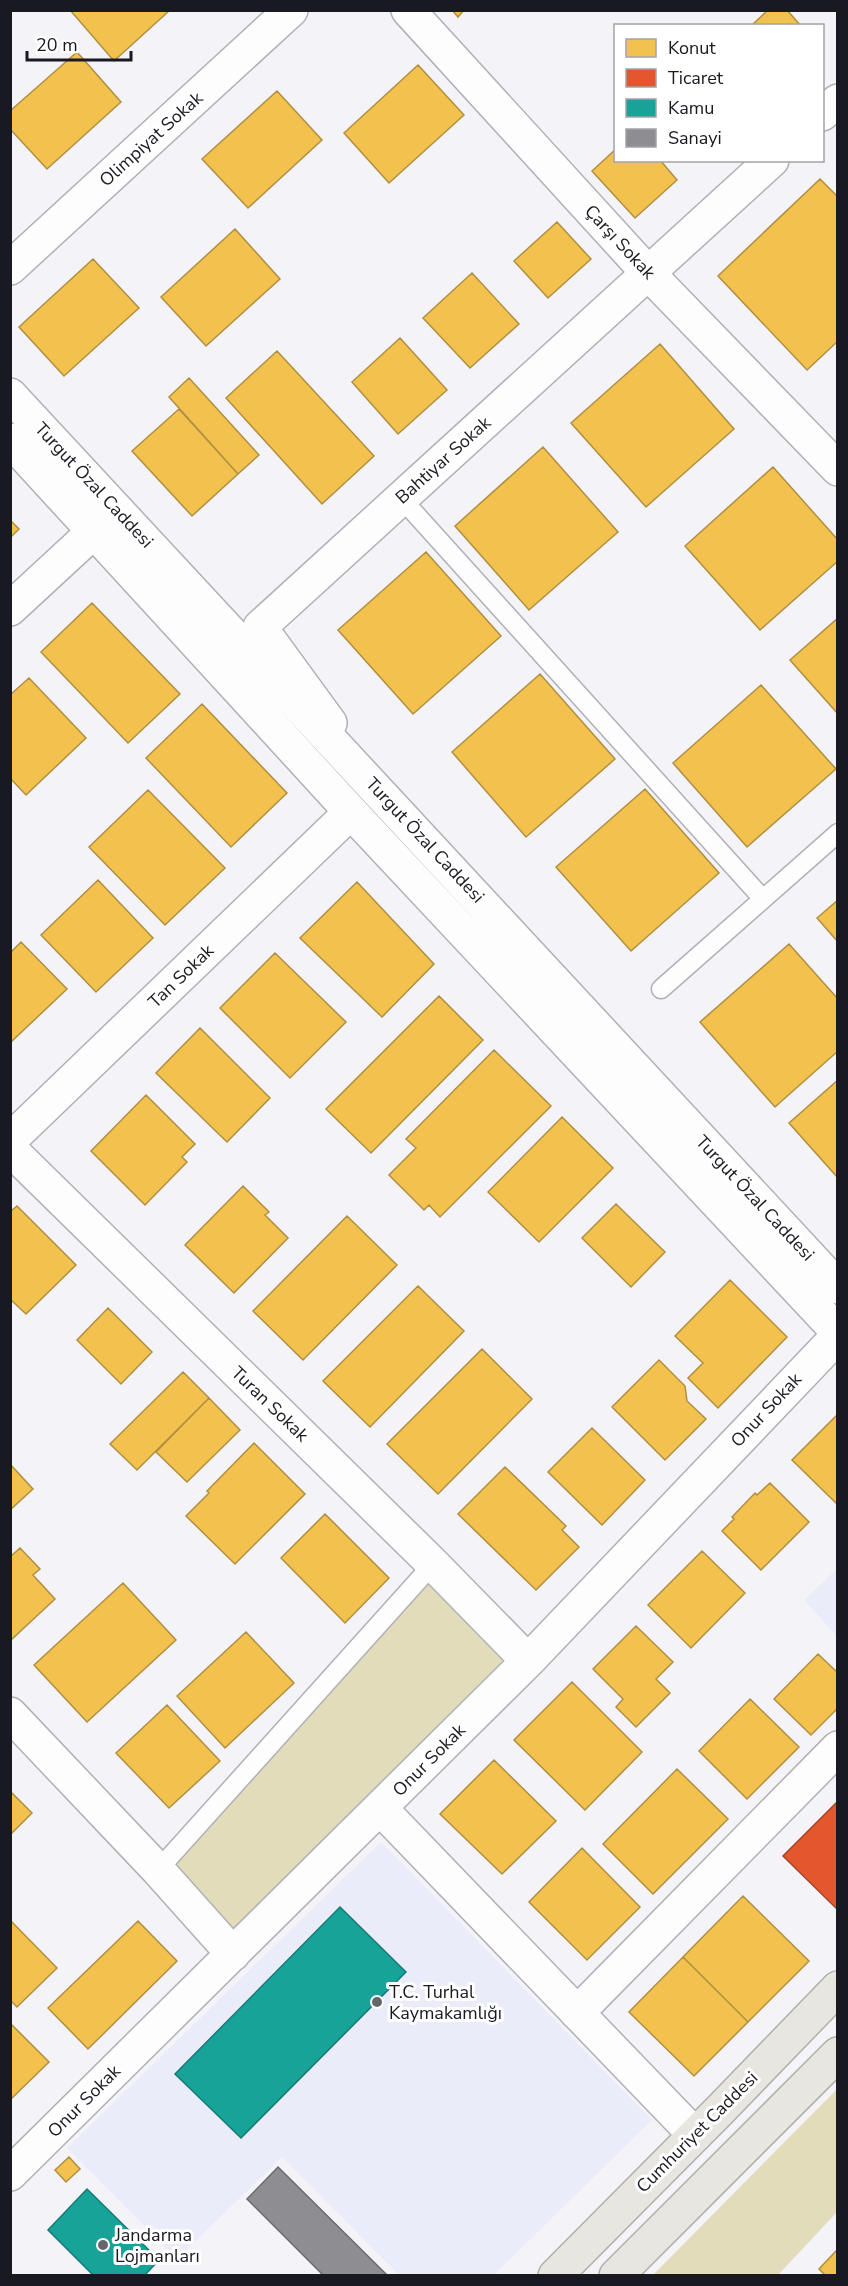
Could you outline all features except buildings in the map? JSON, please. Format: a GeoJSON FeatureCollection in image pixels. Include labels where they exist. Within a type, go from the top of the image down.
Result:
{"type":"FeatureCollection","features":[{"type":"Feature","properties":{"kind":"highway","name":"Cumhuriyet Caddesi"},"geometry":{"type":"LineString","coordinates":[[555,2276],[837,1988]]}},
{"type":"Feature","properties":{"kind":"highway"},"geometry":{"type":"LineString","coordinates":[[616,2276],[833,2068]]}},
{"type":"Feature","properties":{"kind":"street","name":"Olimpiyat Sokak"},"geometry":{"type":"LineString","coordinates":[[10,268],[291,10]]}},
{"type":"Feature","properties":{"kind":"street","name":"Çarşı Sokak"},"geometry":{"type":"LineString","coordinates":[[408,10],[648,273],[837,470]]}},
{"type":"Feature","properties":{"kind":"street"},"geometry":{"type":"LineString","coordinates":[[824,112],[837,101]]}},
{"type":"Feature","properties":{"kind":"street","name":"Bahtiyar Sokak"},"geometry":{"type":"LineString","coordinates":[[376,788],[260,627],[770,162]]}},
{"type":"Feature","properties":{"kind":"street","name":"Turgut Özal Caddesi"},"geometry":{"type":"LineString","coordinates":[[10,395],[106,521],[351,812],[837,1334]]}},
{"type":"Feature","properties":{"kind":"street","name":"Turgut Özal Caddesi"},"geometry":{"type":"LineString","coordinates":[[10,440],[106,521],[376,788],[837,1287]]}},
{"type":"Feature","properties":{"kind":"street"},"geometry":{"type":"LineString","coordinates":[[10,609],[106,521]]}},
{"type":"Feature","properties":{"kind":"street","name":"Tan Sokak"},"geometry":{"type":"LineString","coordinates":[[10,1140],[351,812]]}},
{"type":"Feature","properties":{"kind":"street","name":"Turan Sokak"},"geometry":{"type":"LineString","coordinates":[[10,1149],[433,1564],[528,1661]]}},
{"type":"Feature","properties":{"kind":"street","name":"Onur Sokak"},"geometry":{"type":"LineString","coordinates":[[10,2174],[528,1661],[837,1334]]}},
{"type":"Feature","properties":{"kind":"street"},"geometry":{"type":"LineString","coordinates":[[10,1714],[158,1870],[233,1954]]}},
{"type":"Feature","properties":{"kind":"street"},"geometry":{"type":"LineString","coordinates":[[577,2013],[837,1748]]}},
{"type":"Feature","properties":{"kind":"street"},"geometry":{"type":"LineString","coordinates":[[380,1808],[695,2135]]}},
{"type":"Feature","properties":{"kind":"lane"},"geometry":{"type":"LineString","coordinates":[[401,498],[763,899]]}},
{"type":"Feature","properties":{"kind":"lane"},"geometry":{"type":"LineString","coordinates":[[661,989],[837,833]]}},
{"type":"Feature","properties":{"kind":"lane"},"geometry":{"type":"LineString","coordinates":[[158,1870],[433,1564]]}},
{"type":"Feature","properties":{"kind":"shaded area"},"geometry":{"type":"Polygon","coordinates":[[[433,1564],[528,1661],[233,1954],[158,1870],[433,1564]]]}},
{"type":"Feature","properties":{"kind":"shaded area"},"geometry":{"type":"Polygon","coordinates":[[[837,1569],[837,1636],[804,1600],[837,1569]]]}},
{"type":"Feature","properties":{"kind":"shaded area","name":"T.C. Turhal Kaymakamlığı"},"geometry":{"type":"Polygon","coordinates":[[[381,1842],[652,2120],[493,2276],[399,2275],[282,2157],[177,2259],[67,2148],[381,1842]]]}},
{"type":"Feature","properties":{"kind":"shaded area"},"geometry":{"type":"Polygon","coordinates":[[[837,2089],[837,2212],[778,2275],[653,2275],[837,2089]]]}},
{"type":"Feature","properties":{"kind":"place","name":"T.C. Turhal Kaymakamlığı"},"geometry":{"type":"Point","coordinates":[377,2002]}},
{"type":"Feature","properties":{"kind":"place","name":"Jandarma Lojmanları"},"geometry":{"type":"Point","coordinates":[103,2245]}}]}
